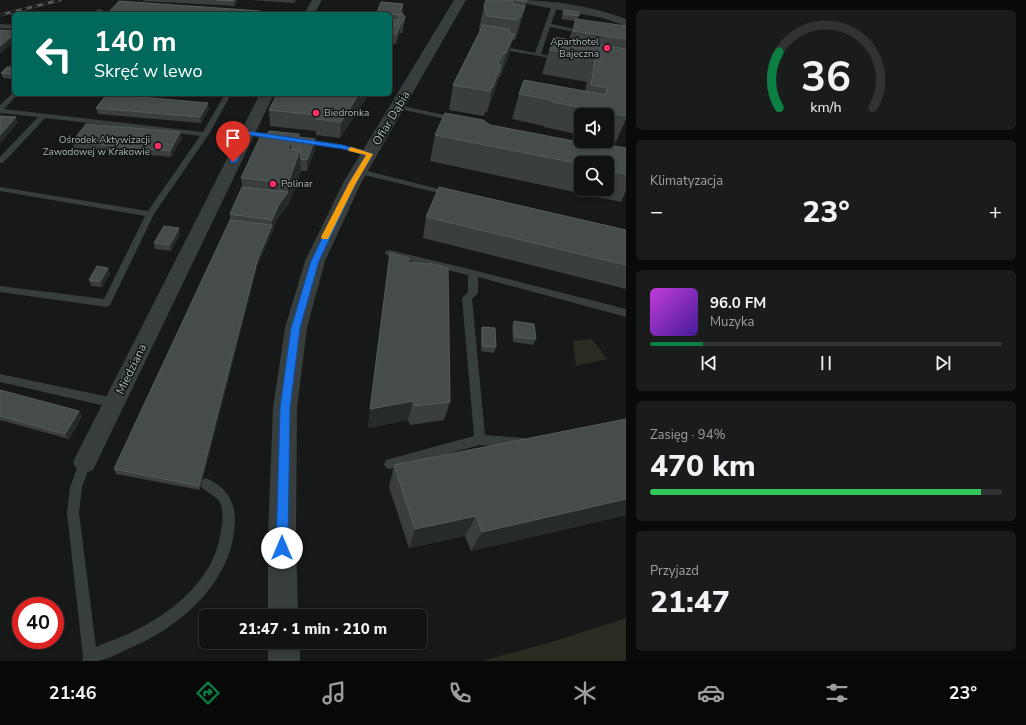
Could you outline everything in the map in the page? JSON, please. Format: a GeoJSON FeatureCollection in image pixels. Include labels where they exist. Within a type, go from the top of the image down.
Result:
{"type":"FeatureCollection","features":[{"type":"Feature","properties":{"kind":"street"},"geometry":{"type":"LineString","coordinates":[[310,12],[317,0]]}},
{"type":"Feature","properties":{"kind":"street","name":"Ofiar Dąbia"},"geometry":{"type":"LineString","coordinates":[[283,609],[282,534],[285,408],[296,328],[315,261],[359,171],[460,0]]}},
{"type":"Feature","properties":{"kind":"street"},"geometry":{"type":"LineString","coordinates":[[522,0],[606,15],[626,23]]}},
{"type":"Feature","properties":{"kind":"street","name":"Miedziana"},"geometry":{"type":"LineString","coordinates":[[85,462],[265,96]]}},
{"type":"Feature","properties":{"kind":"street"},"geometry":{"type":"LineString","coordinates":[[284,649],[284,661]]}},
{"type":"Feature","properties":{"kind":"lane"},"geometry":{"type":"LineString","coordinates":[[537,55],[555,5]]}},
{"type":"Feature","properties":{"kind":"lane"},"geometry":{"type":"LineString","coordinates":[[547,25],[595,34]]}},
{"type":"Feature","properties":{"kind":"lane"},"geometry":{"type":"LineString","coordinates":[[0,26],[12,27]]}},
{"type":"Feature","properties":{"kind":"lane"},"geometry":{"type":"LineString","coordinates":[[505,50],[566,60]]}},
{"type":"Feature","properties":{"kind":"lane"},"geometry":{"type":"LineString","coordinates":[[0,110],[13,96]]}},
{"type":"Feature","properties":{"kind":"lane"},"geometry":{"type":"LineString","coordinates":[[0,290],[107,303],[150,214],[205,134],[227,96]]}},
{"type":"Feature","properties":{"kind":"lane"},"geometry":{"type":"LineString","coordinates":[[397,107],[462,120]]}},
{"type":"Feature","properties":{"kind":"lane"},"geometry":{"type":"LineString","coordinates":[[0,110],[205,134]]}},
{"type":"Feature","properties":{"kind":"lane"},"geometry":{"type":"LineString","coordinates":[[0,161],[43,116]]}},
{"type":"Feature","properties":{"kind":"lane"},"geometry":{"type":"LineString","coordinates":[[247,133],[343,147],[370,154]]}},
{"type":"Feature","properties":{"kind":"lane"},"geometry":{"type":"LineString","coordinates":[[359,171],[460,196]]}},
{"type":"Feature","properties":{"kind":"lane"},"geometry":{"type":"LineString","coordinates":[[0,189],[150,214]]}},
{"type":"Feature","properties":{"kind":"lane"},"geometry":{"type":"LineString","coordinates":[[389,253],[473,273],[626,313]]}},
{"type":"Feature","properties":{"kind":"lane"},"geometry":{"type":"LineString","coordinates":[[473,273],[473,293],[467,298],[480,440]]}},
{"type":"Feature","properties":{"kind":"lane"},"geometry":{"type":"LineString","coordinates":[[0,378],[114,403]]}},
{"type":"Feature","properties":{"kind":"lane"},"geometry":{"type":"LineString","coordinates":[[390,464],[480,440],[531,443]]}},
{"type":"Feature","properties":{"kind":"lane","name":"Miedziana"},"geometry":{"type":"LineString","coordinates":[[85,462],[76,487],[72,513],[90,659]]}},
{"type":"Feature","properties":{"kind":"lane"},"geometry":{"type":"LineString","coordinates":[[90,659],[148,632],[185,606],[209,580],[223,555],[227,538],[228,512],[226,500],[220,492],[206,484]]}},
{"type":"Feature","properties":{"kind":"shaded area"},"geometry":{"type":"Polygon","coordinates":[[[592,339],[607,359],[576,366],[573,341],[592,339]]]}},
{"type":"Feature","properties":{"kind":"shaded area"},"geometry":{"type":"Polygon","coordinates":[[[626,618],[626,661],[482,661],[555,641],[626,618]]]}},
{"type":"Feature","properties":{"kind":"building"},"geometry":{"type":"Polygon","coordinates":[[[486,0],[514,0],[512,4],[525,6],[521,17],[519,17],[518,20],[487,16],[484,6],[486,0]]]}},
{"type":"Feature","properties":{"kind":"building"},"geometry":{"type":"Polygon","coordinates":[[[516,0],[527,0],[526,2],[516,0]]]}},
{"type":"Feature","properties":{"kind":"building"},"geometry":{"type":"Polygon","coordinates":[[[119,1],[261,11],[260,12],[109,12],[119,1]]]}},
{"type":"Feature","properties":{"kind":"building"},"geometry":{"type":"Polygon","coordinates":[[[381,2],[403,4],[400,13],[403,13],[402,15],[405,16],[403,23],[401,22],[397,34],[392,33],[392,25],[397,25],[400,15],[392,14],[392,12],[377,12],[381,2]]]}},
{"type":"Feature","properties":{"kind":"building"},"geometry":{"type":"Polygon","coordinates":[[[564,10],[579,12],[579,16],[563,14],[564,10]]]}},
{"type":"Feature","properties":{"kind":"building"},"geometry":{"type":"Polygon","coordinates":[[[392,19],[398,20],[397,25],[392,25],[392,19]]]}},
{"type":"Feature","properties":{"kind":"building"},"geometry":{"type":"Polygon","coordinates":[[[576,19],[626,26],[626,39],[573,31],[576,19]]]}},
{"type":"Feature","properties":{"kind":"building"},"geometry":{"type":"Polygon","coordinates":[[[483,25],[510,29],[509,33],[514,34],[506,53],[503,52],[498,65],[501,65],[493,87],[491,87],[490,91],[453,85],[483,25]]]}},
{"type":"Feature","properties":{"kind":"building"},"geometry":{"type":"Polygon","coordinates":[[[0,30],[12,31],[12,36],[0,46],[0,30]]]}},
{"type":"Feature","properties":{"kind":"building"},"geometry":{"type":"Polygon","coordinates":[[[553,37],[626,49],[626,116],[614,114],[614,108],[584,108],[519,94],[524,80],[606,95],[607,88],[591,85],[595,60],[603,62],[603,59],[550,50],[553,37]]]}},
{"type":"Feature","properties":{"kind":"building"},"geometry":{"type":"Polygon","coordinates":[[[7,67],[12,67],[12,74],[1,73],[7,67]]]}},
{"type":"Feature","properties":{"kind":"building"},"geometry":{"type":"Polygon","coordinates":[[[105,96],[129,96],[208,103],[200,117],[96,108],[105,96]]]}},
{"type":"Feature","properties":{"kind":"building"},"geometry":{"type":"Polygon","coordinates":[[[276,96],[358,96],[341,122],[316,119],[316,115],[269,110],[276,96]]]}},
{"type":"Feature","properties":{"kind":"building"},"geometry":{"type":"Polygon","coordinates":[[[445,113],[483,120],[490,125],[574,141],[574,148],[614,148],[614,146],[626,148],[626,174],[614,171],[614,156],[574,156],[574,163],[435,135],[445,113]]]}},
{"type":"Feature","properties":{"kind":"building"},"geometry":{"type":"Polygon","coordinates":[[[0,116],[16,117],[0,135],[0,116]]]}},
{"type":"Feature","properties":{"kind":"building"},"geometry":{"type":"Polygon","coordinates":[[[86,124],[180,132],[170,151],[72,142],[86,124]]]}},
{"type":"Feature","properties":{"kind":"building"},"geometry":{"type":"Polygon","coordinates":[[[269,131],[299,134],[299,137],[315,139],[307,160],[301,159],[300,150],[292,149],[292,139],[266,135],[269,131]]]}},
{"type":"Feature","properties":{"kind":"building"},"geometry":{"type":"Polygon","coordinates":[[[261,135],[292,139],[288,149],[300,150],[288,183],[241,178],[261,135]]]}},
{"type":"Feature","properties":{"kind":"building"},"geometry":{"type":"Polygon","coordinates":[[[242,187],[288,192],[278,206],[272,220],[230,214],[242,187]]]}},
{"type":"Feature","properties":{"kind":"building"},"geometry":{"type":"Polygon","coordinates":[[[439,187],[626,230],[626,265],[426,217],[439,187]]]}},
{"type":"Feature","properties":{"kind":"building"},"geometry":{"type":"Polygon","coordinates":[[[230,220],[272,225],[257,261],[199,486],[114,469],[230,220]]]}},
{"type":"Feature","properties":{"kind":"building"},"geometry":{"type":"Polygon","coordinates":[[[164,226],[179,228],[170,245],[154,243],[164,226]]]}},
{"type":"Feature","properties":{"kind":"building"},"geometry":{"type":"Polygon","coordinates":[[[390,253],[409,258],[408,262],[429,263],[448,268],[450,402],[414,406],[413,401],[370,409],[390,253]]]}},
{"type":"Feature","properties":{"kind":"building"},"geometry":{"type":"Polygon","coordinates":[[[97,266],[108,268],[100,282],[89,280],[97,266]]]}},
{"type":"Feature","properties":{"kind":"building"},"geometry":{"type":"Polygon","coordinates":[[[514,321],[534,324],[536,339],[515,337],[514,321]]]}},
{"type":"Feature","properties":{"kind":"building"},"geometry":{"type":"Polygon","coordinates":[[[482,327],[495,328],[496,347],[483,346],[482,327]]]}},
{"type":"Feature","properties":{"kind":"building"},"geometry":{"type":"Polygon","coordinates":[[[0,390],[79,411],[65,434],[0,416],[0,390]]]}},
{"type":"Feature","properties":{"kind":"building"},"geometry":{"type":"Polygon","coordinates":[[[626,419],[626,499],[482,532],[476,516],[415,529],[394,465],[626,419]]]}},
{"type":"Feature","properties":{"kind":"railway"},"geometry":{"type":"LineString","coordinates":[[0,15],[60,0]]}},
{"type":"Feature","properties":{"kind":"slow traffic"},"geometry":{"type":"LineString","coordinates":[[325,237],[352,183],[370,154],[351,149]]}},
{"type":"Feature","properties":{"kind":"place","name":"Aparthotel Bajeczna"},"geometry":{"type":"Point","coordinates":[607,48]}},
{"type":"Feature","properties":{"kind":"place","name":"Biedronka"},"geometry":{"type":"Point","coordinates":[316,113]}},
{"type":"Feature","properties":{"kind":"place","name":"Ośrodek Aktywizacji Zawodowej w Krakowie"},"geometry":{"type":"Point","coordinates":[158,146]}},
{"type":"Feature","properties":{"kind":"place","name":"Polinar"},"geometry":{"type":"Point","coordinates":[273,184]}},
{"type":"Feature","properties":{"kind":"route"},"geometry":{"type":"LineString","coordinates":[[233,162],[247,133],[343,147],[370,154],[352,183],[315,261],[296,328],[285,408],[282,548]]}}]}
